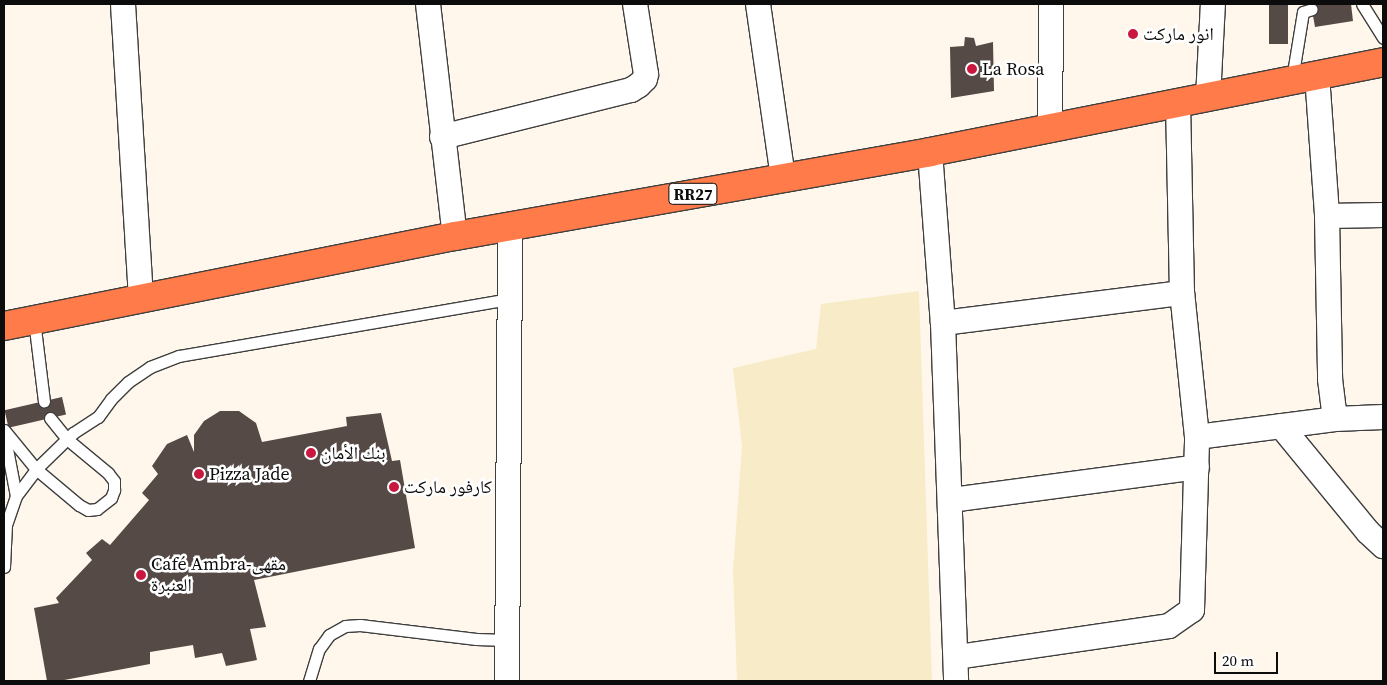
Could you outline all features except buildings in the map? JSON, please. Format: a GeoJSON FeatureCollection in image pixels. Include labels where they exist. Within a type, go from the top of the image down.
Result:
{"type":"FeatureCollection","features":[{"type":"Feature","properties":{"kind":"highway","name":"RR27"},"geometry":{"type":"LineString","coordinates":[[4,326],[141,297],[454,236],[1050,130],[1383,62]]}},
{"type":"Feature","properties":{"kind":"street"},"geometry":{"type":"LineString","coordinates":[[123,4],[141,297]]}},
{"type":"Feature","properties":{"kind":"street"},"geometry":{"type":"LineString","coordinates":[[428,4],[454,236]]}},
{"type":"Feature","properties":{"kind":"street"},"geometry":{"type":"LineString","coordinates":[[442,138],[631,90],[639,85],[645,79],[646,74],[635,4]]}},
{"type":"Feature","properties":{"kind":"street"},"geometry":{"type":"LineString","coordinates":[[758,4],[783,177]]}},
{"type":"Feature","properties":{"kind":"street"},"geometry":{"type":"LineString","coordinates":[[1050,130],[1051,4]]}},
{"type":"Feature","properties":{"kind":"street"},"geometry":{"type":"LineString","coordinates":[[1208,98],[1213,4]]}},
{"type":"Feature","properties":{"kind":"street"},"geometry":{"type":"LineString","coordinates":[[1304,77],[1327,216],[1330,379],[1335,419]]}},
{"type":"Feature","properties":{"kind":"street"},"geometry":{"type":"LineString","coordinates":[[957,657],[1169,626],[1188,614],[1192,605],[1197,437],[1182,293],[1178,103]]}},
{"type":"Feature","properties":{"kind":"street"},"geometry":{"type":"LineString","coordinates":[[930,152],[944,323],[957,657],[956,681]]}},
{"type":"Feature","properties":{"kind":"street"},"geometry":{"type":"LineString","coordinates":[[1327,216],[1383,215]]}},
{"type":"Feature","properties":{"kind":"street"},"geometry":{"type":"LineString","coordinates":[[507,681],[510,227]]}},
{"type":"Feature","properties":{"kind":"street"},"geometry":{"type":"LineString","coordinates":[[944,323],[1182,293]]}},
{"type":"Feature","properties":{"kind":"street"},"geometry":{"type":"LineString","coordinates":[[1197,437],[1335,419],[1383,417]]}},
{"type":"Feature","properties":{"kind":"street"},"geometry":{"type":"LineString","coordinates":[[1281,426],[1368,532],[1383,546]]}},
{"type":"Feature","properties":{"kind":"street"},"geometry":{"type":"LineString","coordinates":[[950,500],[1196,467]]}},
{"type":"Feature","properties":{"kind":"lane"},"geometry":{"type":"LineString","coordinates":[[1362,4],[1383,38]]}},
{"type":"Feature","properties":{"kind":"lane"},"geometry":{"type":"LineString","coordinates":[[1304,77],[1303,12],[1312,9]]}},
{"type":"Feature","properties":{"kind":"lane"},"geometry":{"type":"LineString","coordinates":[[4,568],[6,525],[16,496],[36,469],[67,439],[98,417],[111,399],[128,382],[150,367],[179,356],[510,299]]}},
{"type":"Feature","properties":{"kind":"lane"},"geometry":{"type":"LineString","coordinates":[[34,320],[44,400]]}},
{"type":"Feature","properties":{"kind":"lane"},"geometry":{"type":"LineString","coordinates":[[4,431],[36,469],[79,505],[88,510],[104,505],[111,498],[114,490],[114,481],[108,473],[67,439],[50,418]]}},
{"type":"Feature","properties":{"kind":"lane"},"geometry":{"type":"LineString","coordinates":[[4,431],[16,496]]}},
{"type":"Feature","properties":{"kind":"lane"},"geometry":{"type":"LineString","coordinates":[[13,479],[36,469]]}},
{"type":"Feature","properties":{"kind":"lane"},"geometry":{"type":"LineString","coordinates":[[310,681],[319,649],[329,635],[345,626],[360,625],[476,639],[507,640]]}},
{"type":"Feature","properties":{"kind":"shaded area"},"geometry":{"type":"Polygon","coordinates":[[[919,291],[932,681],[737,681],[733,571],[742,446],[733,368],[816,349],[821,304],[919,291]]]}},
{"type":"Feature","properties":{"kind":"place","name":"انور ماركت"},"geometry":{"type":"Point","coordinates":[1133,34]}},
{"type":"Feature","properties":{"kind":"place","name":"La Rosa"},"geometry":{"type":"Point","coordinates":[972,69]}},
{"type":"Feature","properties":{"kind":"place","name":"بنك الأمان"},"geometry":{"type":"Point","coordinates":[311,453]}},
{"type":"Feature","properties":{"kind":"place","name":"Pizza Jade"},"geometry":{"type":"Point","coordinates":[199,474]}},
{"type":"Feature","properties":{"kind":"place","name":"كارفور ماركت"},"geometry":{"type":"Point","coordinates":[394,487]}},
{"type":"Feature","properties":{"kind":"place","name":"Café Ambra-مقهى العنبرة"},"geometry":{"type":"Point","coordinates":[141,575]}}]}
